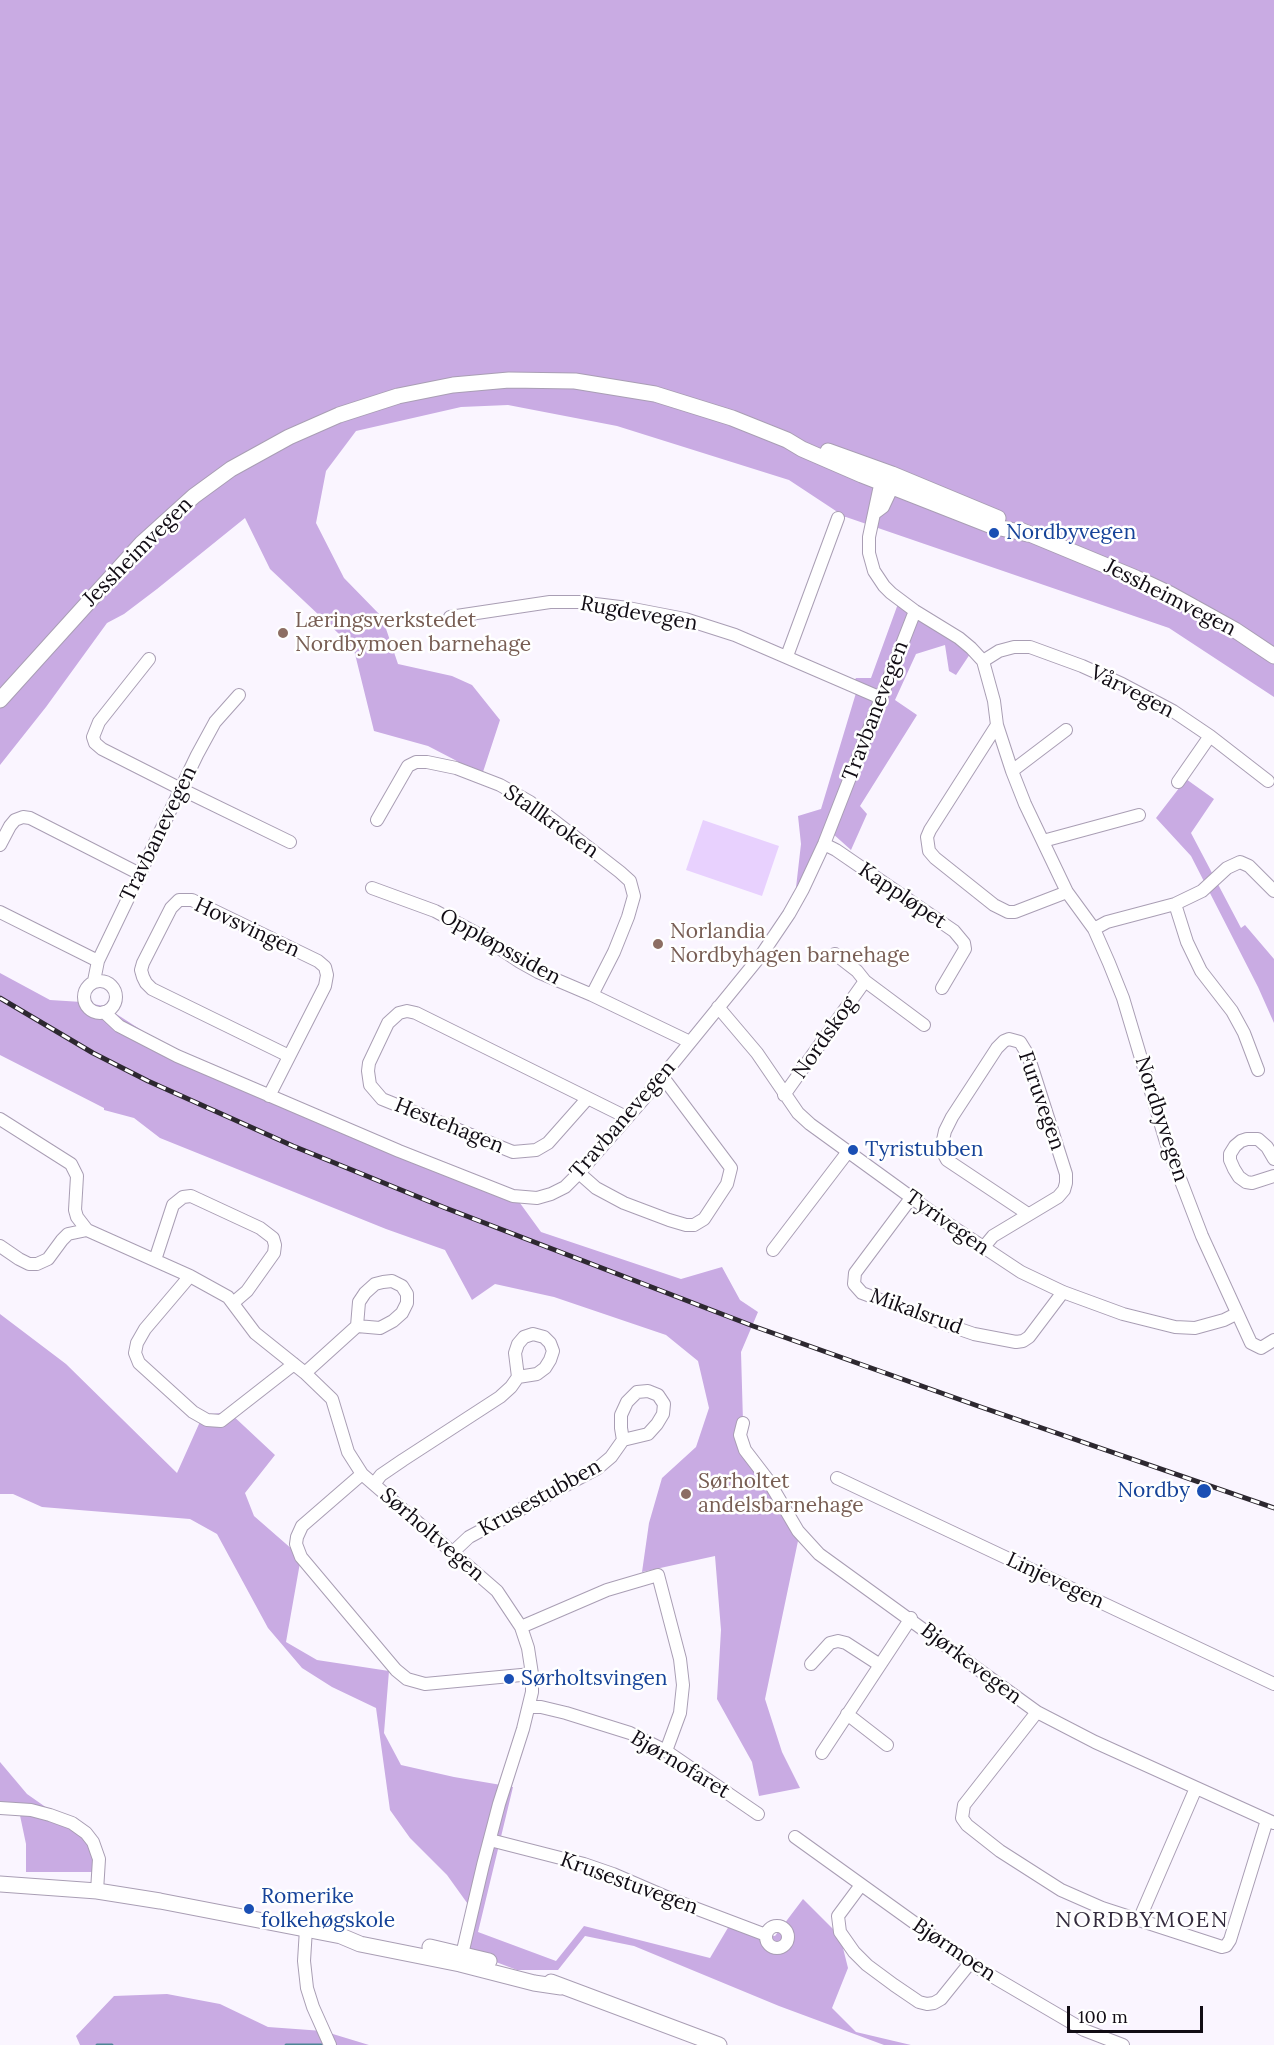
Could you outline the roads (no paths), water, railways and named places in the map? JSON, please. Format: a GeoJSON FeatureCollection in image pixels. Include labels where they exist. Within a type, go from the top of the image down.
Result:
{"type":"FeatureCollection","features":[{"type":"Feature","properties":{"kind":"main road","name":"Jessheimvegen"},"geometry":{"type":"LineString","coordinates":[[0,700],[142,543],[194,496],[231,469],[312,425],[368,405],[398,396],[453,385],[509,381],[575,381],[613,386],[705,408],[787,440],[802,449],[889,482],[990,514],[1028,534],[1170,594],[1235,630],[1274,656]]}},
{"type":"Feature","properties":{"kind":"main road"},"geometry":{"type":"LineString","coordinates":[[0,1884],[96,1891],[160,1901],[341,1936],[360,1944],[461,1959],[534,1983],[561,1987],[630,2010],[719,2045]]}},
{"type":"Feature","properties":{"kind":"street","name":"Nordbyvegen"},"geometry":{"type":"LineString","coordinates":[[889,482],[877,498],[869,546],[874,571],[884,586],[915,611],[959,638],[983,662],[994,701],[997,724],[1012,771],[1067,891],[1094,929],[1123,998],[1166,1142],[1202,1236],[1251,1343],[1261,1348],[1274,1341]]}},
{"type":"Feature","properties":{"kind":"street"},"geometry":{"type":"LineString","coordinates":[[787,656],[838,518]]}},
{"type":"Feature","properties":{"kind":"street","name":"Rugdevegen"},"geometry":{"type":"LineString","coordinates":[[450,617],[549,602],[601,604],[684,619],[735,635],[882,698]]}},
{"type":"Feature","properties":{"kind":"street","name":"Travbanevegen"},"geometry":{"type":"LineString","coordinates":[[104,1012],[119,1026],[177,1056],[513,1196],[537,1198],[550,1194],[564,1187],[579,1173],[662,1076],[778,931],[803,889],[824,844],[915,611]]}},
{"type":"Feature","properties":{"kind":"street","name":"Vårvegen"},"geometry":{"type":"LineString","coordinates":[[983,662],[999,651],[1014,647],[1030,647],[1047,652],[1122,684],[1173,711],[1268,780]]}},
{"type":"Feature","properties":{"kind":"street"},"geometry":{"type":"LineString","coordinates":[[149,659],[99,722],[93,737],[95,744],[290,842]]}},
{"type":"Feature","properties":{"kind":"street","name":"Travbanevegen"},"geometry":{"type":"LineString","coordinates":[[94,981],[98,961],[181,789],[215,722],[239,695]]}},
{"type":"Feature","properties":{"kind":"street"},"geometry":{"type":"LineString","coordinates":[[997,724],[930,830],[927,837],[929,851],[994,905],[1008,912],[1015,912],[1067,891]]}},
{"type":"Feature","properties":{"kind":"street"},"geometry":{"type":"LineString","coordinates":[[1012,771],[1065,730]]}},
{"type":"Feature","properties":{"kind":"street"},"geometry":{"type":"LineString","coordinates":[[1178,782],[1210,736]]}},
{"type":"Feature","properties":{"kind":"street","name":"Stallkroken"},"geometry":{"type":"LineString","coordinates":[[377,820],[408,766],[416,762],[428,762],[456,768],[500,785],[530,802],[620,872],[630,881],[634,896],[614,952],[592,994]]}},
{"type":"Feature","properties":{"kind":"street"},"geometry":{"type":"LineString","coordinates":[[1043,841],[1139,815]]}},
{"type":"Feature","properties":{"kind":"street"},"geometry":{"type":"LineString","coordinates":[[0,845],[15,820],[23,817],[30,818],[140,874]]}},
{"type":"Feature","properties":{"kind":"street","name":"Kappløpet"},"geometry":{"type":"LineString","coordinates":[[824,844],[954,931],[964,943],[964,949],[942,988]]}},
{"type":"Feature","properties":{"kind":"street"},"geometry":{"type":"LineString","coordinates":[[1094,929],[1107,922],[1175,904],[1202,891],[1227,868],[1240,862],[1249,866],[1274,891]]}},
{"type":"Feature","properties":{"kind":"street","name":"Oppløpssiden"},"geometry":{"type":"LineString","coordinates":[[372,888],[435,911],[478,934],[529,967],[690,1041]]}},
{"type":"Feature","properties":{"kind":"street","name":"Hovsvingen"},"geometry":{"type":"LineString","coordinates":[[269,1096],[325,986],[327,975],[325,968],[318,961],[192,900],[179,900],[171,908],[143,963],[141,970],[146,983],[289,1056]]}},
{"type":"Feature","properties":{"kind":"street"},"geometry":{"type":"LineString","coordinates":[[1175,904],[1187,942],[1201,971],[1232,1011],[1244,1033],[1258,1070]]}},
{"type":"Feature","properties":{"kind":"street"},"geometry":{"type":"LineString","coordinates":[[0,912],[98,961]]}},
{"type":"Feature","properties":{"kind":"street","name":"Nordskog"},"geometry":{"type":"LineString","coordinates":[[835,954],[857,971],[865,981],[924,1025]]}},
{"type":"Feature","properties":{"kind":"street"},"geometry":{"type":"LineString","coordinates":[[101,980],[109,983],[117,995],[111,1009],[104,1012],[92,1011],[84,1002],[85,990],[94,981],[101,980]]}},
{"type":"Feature","properties":{"kind":"street","name":"Nordskog"},"geometry":{"type":"LineString","coordinates":[[784,1095],[865,981]]}},
{"type":"Feature","properties":{"kind":"street","name":"Tyrivegen"},"geometry":{"type":"LineString","coordinates":[[718,1007],[757,1053],[784,1095],[810,1124],[911,1198],[1021,1272],[1063,1292],[1142,1320],[1184,1329],[1211,1324],[1236,1314]]}},
{"type":"Feature","properties":{"kind":"street","name":"Hestehagen"},"geometry":{"type":"LineString","coordinates":[[587,1099],[548,1143],[536,1150],[513,1152],[382,1099],[370,1085],[369,1063],[388,1023],[399,1013],[407,1011],[416,1013],[627,1117]]}},
{"type":"Feature","properties":{"kind":"street","name":"Furuvegen"},"geometry":{"type":"LineString","coordinates":[[983,1248],[993,1236],[1028,1215],[1058,1197],[1064,1190],[1066,1174],[1028,1054],[1020,1042],[1009,1039],[997,1048],[952,1117],[945,1131],[941,1149],[947,1160],[1028,1215]]}},
{"type":"Feature","properties":{"kind":"street"},"geometry":{"type":"LineString","coordinates":[[579,1173],[596,1188],[624,1203],[669,1220],[694,1225],[704,1219],[728,1184],[731,1168],[662,1076]]}},
{"type":"Feature","properties":{"kind":"street"},"geometry":{"type":"LineString","coordinates":[[0,1119],[70,1164],[77,1176],[75,1210],[77,1217],[87,1230],[68,1234],[48,1259],[37,1264],[29,1264],[0,1246]]}},
{"type":"Feature","properties":{"kind":"street"},"geometry":{"type":"LineString","coordinates":[[1274,1159],[1268,1147],[1258,1139],[1247,1138],[1235,1146],[1230,1154],[1234,1169],[1246,1182],[1252,1183],[1274,1176]]}},
{"type":"Feature","properties":{"kind":"street"},"geometry":{"type":"LineString","coordinates":[[773,1250],[847,1153]]}},
{"type":"Feature","properties":{"kind":"street"},"geometry":{"type":"LineString","coordinates":[[155,1260],[173,1205],[183,1197],[191,1196],[260,1228],[273,1238],[274,1253],[247,1291],[233,1303]]}},
{"type":"Feature","properties":{"kind":"street","name":"Mikalsrud"},"geometry":{"type":"LineString","coordinates":[[911,1198],[855,1273],[854,1284],[862,1293],[955,1328],[1016,1342],[1029,1337],[1063,1292]]}},
{"type":"Feature","properties":{"kind":"street","name":"Sørholtvegen"},"geometry":{"type":"LineString","coordinates":[[87,1230],[219,1290],[233,1303],[255,1333],[305,1373],[332,1399],[348,1452],[362,1474],[497,1591],[521,1627],[528,1648],[532,1674],[529,1707],[490,1840],[461,1959]]}},
{"type":"Feature","properties":{"kind":"street"},"geometry":{"type":"LineString","coordinates":[[190,1276],[145,1329],[137,1343],[135,1353],[139,1363],[193,1412],[207,1420],[221,1421],[294,1364]]}},
{"type":"Feature","properties":{"kind":"street"},"geometry":{"type":"LineString","coordinates":[[305,1373],[357,1326],[359,1302],[375,1284],[392,1281],[402,1286],[407,1294],[407,1303],[402,1313],[393,1321],[380,1328],[357,1326]]}},
{"type":"Feature","properties":{"kind":"street"},"geometry":{"type":"LineString","coordinates":[[374,1484],[381,1475],[500,1396],[518,1377]]}},
{"type":"Feature","properties":{"kind":"street","name":"Bjørkevegen"},"geometry":{"type":"LineString","coordinates":[[743,1423],[740,1436],[742,1443],[805,1540],[819,1554],[911,1618],[1037,1712],[1095,1742],[1271,1822]]}},
{"type":"Feature","properties":{"kind":"street","name":"Krusestubben"},"geometry":{"type":"LineString","coordinates":[[453,1552],[469,1537],[598,1468],[611,1457],[623,1440]]}},
{"type":"Feature","properties":{"kind":"street"},"geometry":{"type":"LineString","coordinates":[[362,1474],[302,1526],[296,1544],[301,1557],[392,1666],[406,1678],[425,1684],[532,1674]]}},
{"type":"Feature","properties":{"kind":"street","name":"Linjevegen"},"geometry":{"type":"LineString","coordinates":[[837,1478],[1274,1684]]}},
{"type":"Feature","properties":{"kind":"street"},"geometry":{"type":"LineString","coordinates":[[521,1627],[607,1590],[658,1575],[678,1650],[683,1685],[680,1713],[666,1751]]}},
{"type":"Feature","properties":{"kind":"street"},"geometry":{"type":"LineString","coordinates":[[822,1753],[911,1618]]}},
{"type":"Feature","properties":{"kind":"street"},"geometry":{"type":"LineString","coordinates":[[811,1664],[830,1643],[838,1641],[846,1643],[880,1665]]}},
{"type":"Feature","properties":{"kind":"street","name":"Bjørnofaret"},"geometry":{"type":"LineString","coordinates":[[529,1707],[541,1707],[609,1725],[666,1751],[758,1814]]}},
{"type":"Feature","properties":{"kind":"street"},"geometry":{"type":"LineString","coordinates":[[1037,1712],[964,1805],[962,1818],[967,1826],[1000,1851],[1061,1890],[1102,1908],[1222,1947],[1226,1946],[1271,1822]]}},
{"type":"Feature","properties":{"kind":"street"},"geometry":{"type":"LineString","coordinates":[[847,1714],[887,1745]]}},
{"type":"Feature","properties":{"kind":"street"},"geometry":{"type":"LineString","coordinates":[[1139,1920],[1196,1788]]}},
{"type":"Feature","properties":{"kind":"street"},"geometry":{"type":"LineString","coordinates":[[0,1808],[31,1810],[50,1815],[72,1823],[86,1833],[93,1842],[99,1859],[96,1891]]}},
{"type":"Feature","properties":{"kind":"street","name":"Bjørmoen"},"geometry":{"type":"LineString","coordinates":[[795,1837],[970,1963],[1088,2039],[1123,2045]]}},
{"type":"Feature","properties":{"kind":"street","name":"Krusestuvegen"},"geometry":{"type":"LineString","coordinates":[[490,1840],[608,1872],[766,1935]]}},
{"type":"Feature","properties":{"kind":"street"},"geometry":{"type":"LineString","coordinates":[[861,1885],[838,1917],[840,1932],[867,1965],[894,1985],[919,2002],[934,2003],[941,1999],[970,1963]]}},
{"type":"Feature","properties":{"kind":"street"},"geometry":{"type":"LineString","coordinates":[[306,1929],[304,1962],[307,1988],[330,2045]]}},
{"type":"Feature","properties":{"kind":"waterway"},"geometry":{"type":"LineString","coordinates":[[97,2045],[112,2045]]}},
{"type":"Feature","properties":{"kind":"waterway"},"geometry":{"type":"LineString","coordinates":[[286,2045],[326,2045]]}},
{"type":"Feature","properties":{"kind":"railway"},"geometry":{"type":"LineString","coordinates":[[0,998],[93,1053],[148,1081],[293,1146],[443,1207],[753,1326],[1274,1508]]}},
{"type":"Feature","properties":{"kind":"place","name":"Nordbyvegen"},"geometry":{"type":"Point","coordinates":[994,533]}},
{"type":"Feature","properties":{"kind":"place","name":"Læringsverkstedet Nordbymoen barnehage"},"geometry":{"type":"Point","coordinates":[283,633]}},
{"type":"Feature","properties":{"kind":"place","name":"Norlandia Nordbyhagen barnehage"},"geometry":{"type":"Point","coordinates":[658,944]}},
{"type":"Feature","properties":{"kind":"place","name":"Tyristubben"},"geometry":{"type":"Point","coordinates":[853,1150]}},
{"type":"Feature","properties":{"kind":"place","name":"Nordby"},"geometry":{"type":"Point","coordinates":[1204,1491]}},
{"type":"Feature","properties":{"kind":"place","name":"Sørholtet andelsbarnehage"},"geometry":{"type":"Point","coordinates":[686,1494]}},
{"type":"Feature","properties":{"kind":"place","name":"Sørholtsvingen"},"geometry":{"type":"Point","coordinates":[509,1679]}},
{"type":"Feature","properties":{"kind":"place","name":"Romerike folkehøgskole"},"geometry":{"type":"Point","coordinates":[249,1909]}},
{"type":"Feature","properties":{"kind":"district","name":"NORDBYMOEN"},"geometry":{"type":"Point","coordinates":[1142,1921]}}]}
